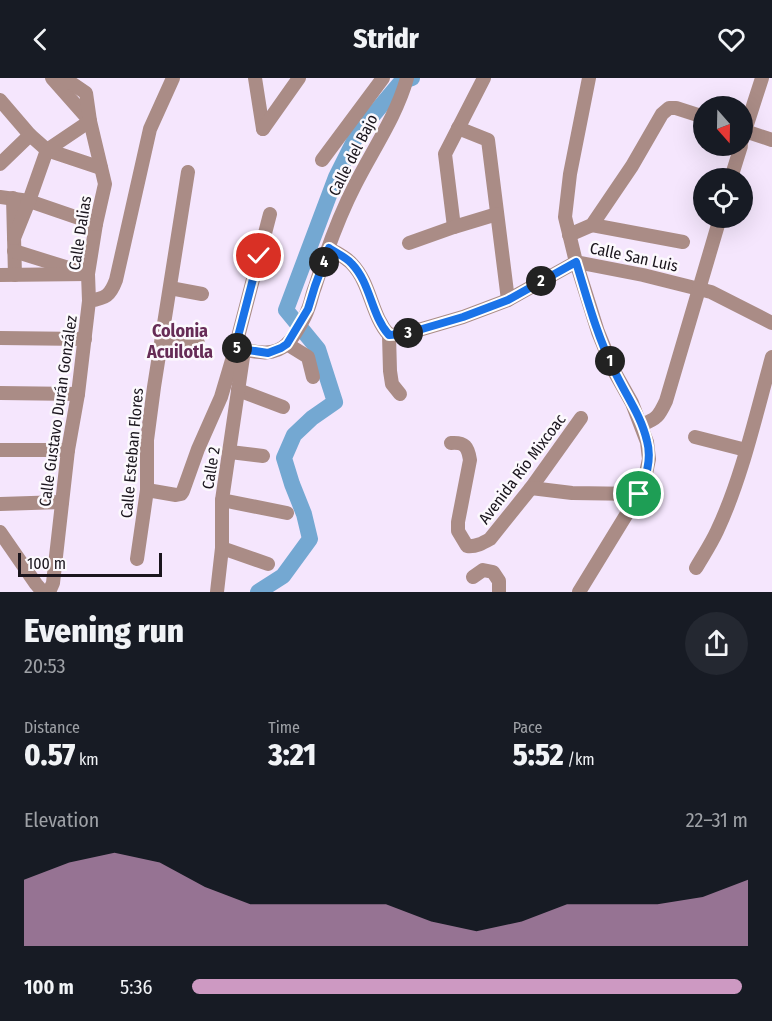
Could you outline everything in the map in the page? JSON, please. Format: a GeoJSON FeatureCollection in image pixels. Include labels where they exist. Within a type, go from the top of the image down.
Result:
{"type":"FeatureCollection","features":[{"type":"Feature","properties":{"kind":"street","name":"Calle Dalias"},"geometry":{"type":"LineString","coordinates":[[52,78],[90,121],[105,184],[88,274],[89,301]]}},
{"type":"Feature","properties":{"kind":"street"},"geometry":{"type":"LineString","coordinates":[[14,245],[47,150],[90,121],[86,93],[64,78]]}},
{"type":"Feature","properties":{"kind":"street","name":"Calle Gustavo Durán González"},"geometry":{"type":"LineString","coordinates":[[49,592],[53,583],[68,450],[78,394],[89,301],[100,300],[111,293],[116,280],[150,129],[173,78]]}},
{"type":"Feature","properties":{"kind":"street"},"geometry":{"type":"LineString","coordinates":[[255,78],[263,129],[299,78]]}},
{"type":"Feature","properties":{"kind":"street"},"geometry":{"type":"LineString","coordinates":[[322,160],[383,78]]}},
{"type":"Feature","properties":{"kind":"street"},"geometry":{"type":"LineString","coordinates":[[453,227],[445,154],[484,78]]}},
{"type":"Feature","properties":{"kind":"street"},"geometry":{"type":"LineString","coordinates":[[579,592],[639,494],[649,459],[647,442],[641,425],[614,371],[598,332],[576,262],[565,217],[566,199],[589,78]]}},
{"type":"Feature","properties":{"kind":"street"},"geometry":{"type":"LineString","coordinates":[[753,105],[762,78]]}},
{"type":"Feature","properties":{"kind":"street","name":"Calle del Bajo"},"geometry":{"type":"LineString","coordinates":[[329,248],[333,231],[386,127],[405,83]]}},
{"type":"Feature","properties":{"kind":"street"},"geometry":{"type":"LineString","coordinates":[[0,100],[30,135],[47,150],[101,168]]}},
{"type":"Feature","properties":{"kind":"street"},"geometry":{"type":"LineString","coordinates":[[569,235],[592,225],[632,166],[662,114],[669,108],[693,113]]}},
{"type":"Feature","properties":{"kind":"street"},"geometry":{"type":"LineString","coordinates":[[458,128],[488,140],[508,300]]}},
{"type":"Feature","properties":{"kind":"street"},"geometry":{"type":"LineString","coordinates":[[0,164],[30,135]]}},
{"type":"Feature","properties":{"kind":"street"},"geometry":{"type":"LineString","coordinates":[[753,136],[772,140]]}},
{"type":"Feature","properties":{"kind":"street","name":"Calle Esteban Flores"},"geometry":{"type":"LineString","coordinates":[[137,560],[147,490],[147,440],[188,172]]}},
{"type":"Feature","properties":{"kind":"street"},"geometry":{"type":"LineString","coordinates":[[15,275],[14,245],[7,198],[29,201],[96,224]]}},
{"type":"Feature","properties":{"kind":"street"},"geometry":{"type":"LineString","coordinates":[[147,490],[181,494],[240,349],[270,214]]}},
{"type":"Feature","properties":{"kind":"street"},"geometry":{"type":"LineString","coordinates":[[409,243],[497,214]]}},
{"type":"Feature","properties":{"kind":"street"},"geometry":{"type":"LineString","coordinates":[[592,225],[683,242]]}},
{"type":"Feature","properties":{"kind":"street"},"geometry":{"type":"LineString","coordinates":[[641,425],[655,420],[666,401],[717,228]]}},
{"type":"Feature","properties":{"kind":"street"},"geometry":{"type":"LineString","coordinates":[[14,245],[88,274]]}},
{"type":"Feature","properties":{"kind":"street"},"geometry":{"type":"LineString","coordinates":[[240,349],[268,353],[281,348],[290,341],[308,309],[329,248],[352,263],[361,277],[382,328],[389,335],[392,384],[400,394]]}},
{"type":"Feature","properties":{"kind":"street","name":"Calle San Luis"},"geometry":{"type":"LineString","coordinates":[[389,335],[405,334],[463,317],[508,300],[576,262],[643,275],[711,292],[772,322]]}},
{"type":"Feature","properties":{"kind":"street"},"geometry":{"type":"LineString","coordinates":[[0,275],[88,274]]}},
{"type":"Feature","properties":{"kind":"street"},"geometry":{"type":"LineString","coordinates":[[170,288],[202,294]]}},
{"type":"Feature","properties":{"kind":"street"},"geometry":{"type":"LineString","coordinates":[[0,338],[85,339]]}},
{"type":"Feature","properties":{"kind":"street"},"geometry":{"type":"LineString","coordinates":[[162,338],[198,343]]}},
{"type":"Feature","properties":{"kind":"street"},"geometry":{"type":"LineString","coordinates":[[290,341],[308,357],[313,377]]}},
{"type":"Feature","properties":{"kind":"street","name":"Calle 2"},"geometry":{"type":"LineString","coordinates":[[217,592],[222,548],[222,500],[238,390],[240,349]]}},
{"type":"Feature","properties":{"kind":"street"},"geometry":{"type":"LineString","coordinates":[[696,568],[729,503],[772,357]]}},
{"type":"Feature","properties":{"kind":"street"},"geometry":{"type":"LineString","coordinates":[[238,390],[283,407]]}},
{"type":"Feature","properties":{"kind":"street"},"geometry":{"type":"LineString","coordinates":[[0,393],[78,394]]}},
{"type":"Feature","properties":{"kind":"street","name":"Avenida Río Mixcoac"},"geometry":{"type":"LineString","coordinates":[[451,443],[459,442],[469,452],[470,460],[458,531],[467,546],[472,546],[490,539],[531,488],[581,418]]}},
{"type":"Feature","properties":{"kind":"street"},"geometry":{"type":"LineString","coordinates":[[695,437],[746,450]]}},
{"type":"Feature","properties":{"kind":"street"},"geometry":{"type":"LineString","coordinates":[[0,450],[68,450]]}},
{"type":"Feature","properties":{"kind":"street"},"geometry":{"type":"LineString","coordinates":[[230,452],[263,456]]}},
{"type":"Feature","properties":{"kind":"street"},"geometry":{"type":"LineString","coordinates":[[531,488],[572,493],[639,494]]}},
{"type":"Feature","properties":{"kind":"street"},"geometry":{"type":"LineString","coordinates":[[222,500],[286,513]]}},
{"type":"Feature","properties":{"kind":"street"},"geometry":{"type":"LineString","coordinates":[[0,504],[62,502]]}},
{"type":"Feature","properties":{"kind":"street"},"geometry":{"type":"LineString","coordinates":[[0,532],[43,592]]}},
{"type":"Feature","properties":{"kind":"street"},"geometry":{"type":"LineString","coordinates":[[222,548],[268,564]]}},
{"type":"Feature","properties":{"kind":"street"},"geometry":{"type":"LineString","coordinates":[[473,577],[483,570],[493,572],[499,581],[499,592]]}},
{"type":"Feature","properties":{"kind":"waterway"},"geometry":{"type":"LineString","coordinates":[[258,592],[283,576],[310,539],[304,514],[284,458],[294,435],[312,418],[335,402],[318,349],[286,310],[336,177],[358,133],[401,82],[412,78]]}},
{"type":"Feature","properties":{"kind":"district","name":"Colonia Acuilotla"},"geometry":{"type":"Point","coordinates":[180,341]}},
{"type":"Feature","properties":{"kind":"route"},"geometry":{"type":"LineString","coordinates":[[259,256],[235,348],[268,353],[281,348],[292,338],[308,309],[329,248],[352,263],[361,277],[382,328],[389,335],[405,334],[463,317],[508,300],[576,262],[598,332],[614,371],[632,403],[647,442],[649,459],[639,494]]}}]}
